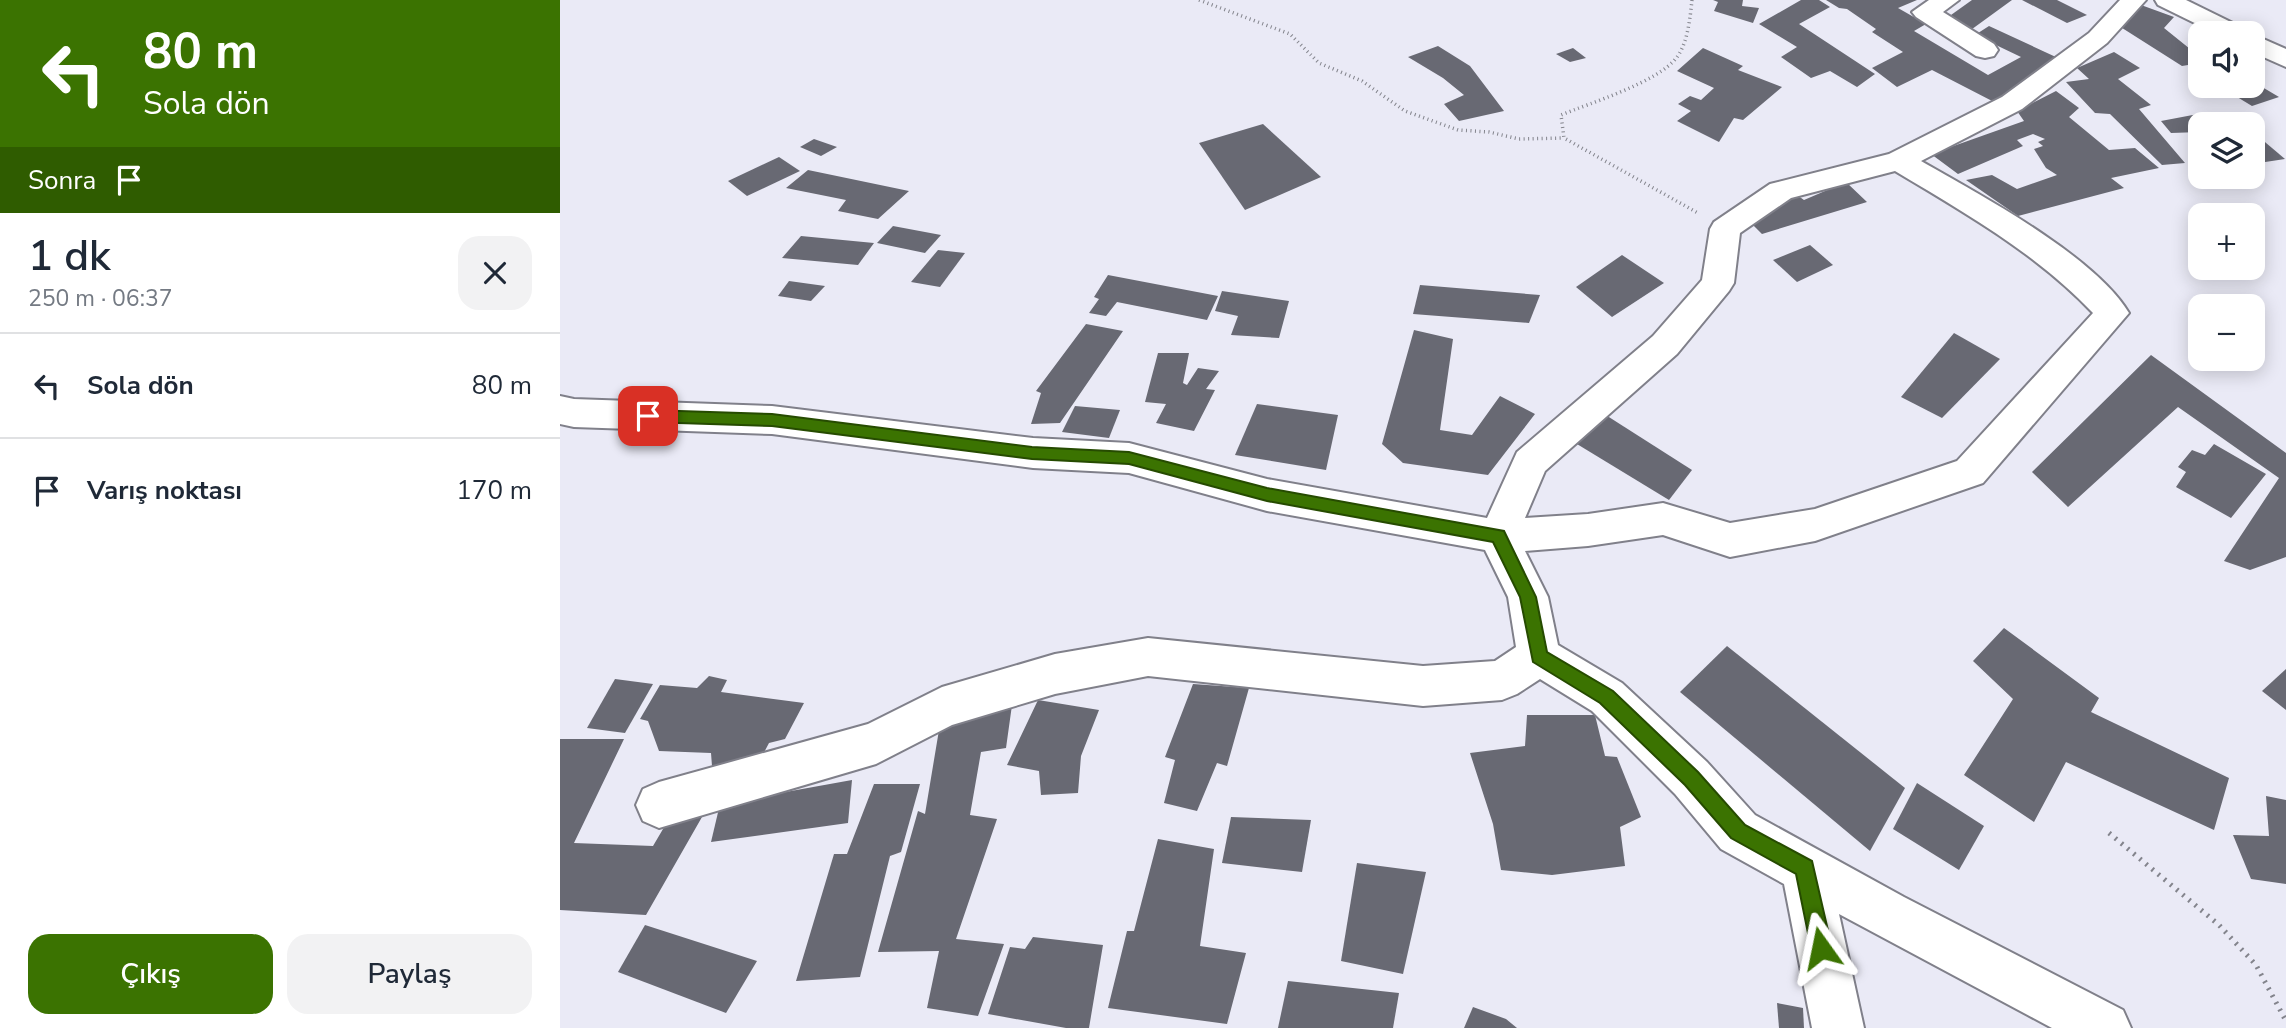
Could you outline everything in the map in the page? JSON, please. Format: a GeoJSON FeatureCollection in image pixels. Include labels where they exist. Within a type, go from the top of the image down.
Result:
{"type":"FeatureCollection","features":[{"type":"Feature","properties":{"kind":"street"},"geometry":{"type":"LineString","coordinates":[[1947,0],[1925,12],[1984,50]]}},
{"type":"Feature","properties":{"kind":"street"},"geometry":{"type":"LineString","coordinates":[[2105,1028],[1738,832],[1691,778],[1607,697],[1539,656],[1528,597],[1498,536],[1530,462],[1665,345],[1718,283],[1726,229],[1781,191],[1899,161],[2012,103],[2098,38],[2134,0]]}},
{"type":"Feature","properties":{"kind":"street"},"geometry":{"type":"LineString","coordinates":[[2166,0],[2209,21]]}},
{"type":"Feature","properties":{"kind":"street"},"geometry":{"type":"LineString","coordinates":[[2265,48],[2286,59]]}},
{"type":"Feature","properties":{"kind":"street"},"geometry":{"type":"LineString","coordinates":[[560,410],[574,414],[772,420],[1032,453],[1129,458],[1267,495],[1498,536],[1588,530],[1663,519],[1730,540],[1815,525],[1970,472],[2112,313],[2087,285],[1992,215],[1899,161]]}},
{"type":"Feature","properties":{"kind":"street"},"geometry":{"type":"LineString","coordinates":[[659,806],[876,743],[942,708],[955,704],[1055,674],[1148,657],[1423,686],[1502,680],[1539,656]]}},
{"type":"Feature","properties":{"kind":"street"},"geometry":{"type":"LineString","coordinates":[[1805,868],[1838,1028]]}},
{"type":"Feature","properties":{"kind":"path"},"geometry":{"type":"LineString","coordinates":[[1199,0],[1290,34],[1319,63],[1362,81],[1405,111],[1458,130],[1489,132],[1519,139],[1564,138],[1726,229]]}},
{"type":"Feature","properties":{"kind":"path"},"geometry":{"type":"LineString","coordinates":[[1564,138],[1562,115],[1645,80],[1676,60],[1689,28],[1692,0]]}},
{"type":"Feature","properties":{"kind":"path"},"geometry":{"type":"LineString","coordinates":[[2109,833],[2219,925],[2256,965],[2286,1021]]}},
{"type":"Feature","properties":{"kind":"building"},"geometry":{"type":"Polygon","coordinates":[[[1713,0],[1743,0],[1742,6],[1759,8],[1753,23],[1714,11],[1718,2],[1713,0]]]}},
{"type":"Feature","properties":{"kind":"building"},"geometry":{"type":"Polygon","coordinates":[[[1801,0],[1819,0],[1830,7],[1799,24],[1875,74],[1857,87],[1830,71],[1811,78],[1781,57],[1797,47],[1759,24],[1801,0]]]}},
{"type":"Feature","properties":{"kind":"building"},"geometry":{"type":"Polygon","coordinates":[[[1826,0],[1917,0],[1898,8],[1926,24],[1914,31],[1988,75],[2021,57],[1975,35],[1989,26],[2058,58],[1996,103],[1932,70],[1897,87],[1872,68],[1903,52],[1872,32],[1876,29],[1847,9],[1839,8],[1826,0]]]}},
{"type":"Feature","properties":{"kind":"building"},"geometry":{"type":"Polygon","coordinates":[[[1972,0],[2012,0],[1968,32],[1944,20],[1972,0]]]}},
{"type":"Feature","properties":{"kind":"building"},"geometry":{"type":"Polygon","coordinates":[[[2022,0],[2057,0],[2087,15],[2067,23],[2022,0]]]}},
{"type":"Feature","properties":{"kind":"building"},"geometry":{"type":"Polygon","coordinates":[[[2141,5],[2174,17],[2164,28],[2188,47],[2188,65],[2182,66],[2119,26],[2141,5]]]}},
{"type":"Feature","properties":{"kind":"building"},"geometry":{"type":"Polygon","coordinates":[[[1438,46],[1470,66],[1504,111],[1459,121],[1444,104],[1464,95],[1443,78],[1408,57],[1438,46]]]}},
{"type":"Feature","properties":{"kind":"building"},"geometry":{"type":"Polygon","coordinates":[[[1573,48],[1586,58],[1570,62],[1556,54],[1573,48]]]}},
{"type":"Feature","properties":{"kind":"building"},"geometry":{"type":"Polygon","coordinates":[[[1703,48],[1743,66],[1738,70],[1782,87],[1743,120],[1734,118],[1719,142],[1677,121],[1691,111],[1678,104],[1690,96],[1701,100],[1714,88],[1677,71],[1703,48]]]}},
{"type":"Feature","properties":{"kind":"building"},"geometry":{"type":"Polygon","coordinates":[[[2114,52],[2140,68],[2118,79],[2151,105],[2139,109],[2185,163],[2162,165],[2110,114],[2095,113],[2066,82],[2089,79],[2077,68],[2114,52]]]}},
{"type":"Feature","properties":{"kind":"building"},"geometry":{"type":"Polygon","coordinates":[[[2265,89],[2279,97],[2252,106],[2239,98],[2265,98],[2265,89]]]}},
{"type":"Feature","properties":{"kind":"building"},"geometry":{"type":"Polygon","coordinates":[[[2056,91],[2079,108],[2069,117],[2109,150],[2135,148],[2159,168],[2111,178],[2124,188],[2018,216],[1966,180],[1992,175],[2017,189],[2057,175],[2046,168],[2034,149],[2043,146],[2038,142],[2045,139],[2033,134],[2017,140],[2023,146],[1958,174],[1931,154],[2024,121],[2017,111],[2056,91]]]}},
{"type":"Feature","properties":{"kind":"building"},"geometry":{"type":"Polygon","coordinates":[[[2188,116],[2188,132],[2171,133],[2161,121],[2188,116]]]}},
{"type":"Feature","properties":{"kind":"building"},"geometry":{"type":"Polygon","coordinates":[[[1263,124],[1321,177],[1245,210],[1199,143],[1263,124]]]}},
{"type":"Feature","properties":{"kind":"building"},"geometry":{"type":"Polygon","coordinates":[[[814,139],[837,147],[821,156],[800,147],[814,139]]]}},
{"type":"Feature","properties":{"kind":"building"},"geometry":{"type":"Polygon","coordinates":[[[2265,142],[2285,159],[2265,162],[2265,142]]]}},
{"type":"Feature","properties":{"kind":"building"},"geometry":{"type":"Polygon","coordinates":[[[779,157],[800,171],[747,196],[728,181],[779,157]]]}},
{"type":"Feature","properties":{"kind":"building"},"geometry":{"type":"Polygon","coordinates":[[[808,170],[909,191],[878,219],[838,211],[846,200],[786,188],[808,170]]]}},
{"type":"Feature","properties":{"kind":"building"},"geometry":{"type":"Polygon","coordinates":[[[1846,182],[1867,202],[1762,234],[1750,222],[1794,193],[1804,200],[1846,182]]]}},
{"type":"Feature","properties":{"kind":"building"},"geometry":{"type":"Polygon","coordinates":[[[893,226],[941,235],[925,253],[877,243],[893,226]]]}},
{"type":"Feature","properties":{"kind":"building"},"geometry":{"type":"Polygon","coordinates":[[[801,236],[874,243],[858,265],[782,258],[801,236]]]}},
{"type":"Feature","properties":{"kind":"building"},"geometry":{"type":"Polygon","coordinates":[[[1810,245],[1833,265],[1797,282],[1773,260],[1810,245]]]}},
{"type":"Feature","properties":{"kind":"building"},"geometry":{"type":"Polygon","coordinates":[[[938,250],[965,253],[940,287],[911,282],[938,250]]]}},
{"type":"Feature","properties":{"kind":"building"},"geometry":{"type":"Polygon","coordinates":[[[1622,255],[1664,283],[1612,317],[1576,287],[1622,255]]]}},
{"type":"Feature","properties":{"kind":"building"},"geometry":{"type":"Polygon","coordinates":[[[1108,275],[1218,296],[1207,320],[1117,302],[1106,316],[1089,313],[1099,299],[1094,297],[1108,275]]]}},
{"type":"Feature","properties":{"kind":"building"},"geometry":{"type":"Polygon","coordinates":[[[789,281],[825,286],[811,301],[778,296],[789,281]]]}},
{"type":"Feature","properties":{"kind":"building"},"geometry":{"type":"Polygon","coordinates":[[[1420,285],[1540,295],[1529,323],[1413,314],[1420,285]]]}},
{"type":"Feature","properties":{"kind":"building"},"geometry":{"type":"Polygon","coordinates":[[[1222,291],[1289,301],[1279,338],[1231,335],[1238,316],[1215,311],[1222,291]]]}},
{"type":"Feature","properties":{"kind":"building"},"geometry":{"type":"Polygon","coordinates":[[[1086,324],[1123,331],[1060,423],[1031,424],[1041,393],[1036,391],[1086,324]]]}},
{"type":"Feature","properties":{"kind":"building"},"geometry":{"type":"Polygon","coordinates":[[[1414,330],[1453,339],[1440,430],[1472,435],[1500,396],[1535,414],[1488,475],[1403,463],[1382,444],[1414,330]]]}},
{"type":"Feature","properties":{"kind":"building"},"geometry":{"type":"Polygon","coordinates":[[[1954,333],[2000,359],[1942,418],[1901,397],[1954,333]]]}},
{"type":"Feature","properties":{"kind":"building"},"geometry":{"type":"Polygon","coordinates":[[[1158,353],[1189,353],[1183,383],[1187,385],[1198,368],[1219,371],[1206,389],[1215,390],[1194,431],[1156,423],[1166,404],[1145,402],[1158,353]]]}},
{"type":"Feature","properties":{"kind":"building"},"geometry":{"type":"Polygon","coordinates":[[[2151,355],[2286,453],[2286,557],[2250,570],[2224,561],[2279,478],[2178,407],[2068,507],[2032,472],[2151,355]]]}},
{"type":"Feature","properties":{"kind":"building"},"geometry":{"type":"Polygon","coordinates":[[[1257,404],[1338,415],[1326,470],[1235,455],[1257,404]]]}},
{"type":"Feature","properties":{"kind":"building"},"geometry":{"type":"Polygon","coordinates":[[[1075,406],[1120,410],[1109,438],[1062,432],[1075,406]]]}},
{"type":"Feature","properties":{"kind":"building"},"geometry":{"type":"Polygon","coordinates":[[[1601,412],[1692,470],[1669,500],[1572,441],[1601,412]]]}},
{"type":"Feature","properties":{"kind":"building"},"geometry":{"type":"Polygon","coordinates":[[[2214,444],[2266,474],[2231,518],[2176,487],[2186,472],[2178,467],[2192,450],[2205,455],[2214,444]]]}},
{"type":"Feature","properties":{"kind":"building"},"geometry":{"type":"Polygon","coordinates":[[[2004,628],[2099,698],[2091,712],[2229,778],[2214,830],[2066,762],[2034,822],[1964,775],[2013,699],[1973,661],[2004,628]]]}},
{"type":"Feature","properties":{"kind":"building"},"geometry":{"type":"Polygon","coordinates":[[[1727,646],[1905,788],[1870,851],[1680,692],[1727,646]]]}},
{"type":"Feature","properties":{"kind":"building"},"geometry":{"type":"Polygon","coordinates":[[[2286,669],[2286,710],[2262,691],[2286,669]]]}},
{"type":"Feature","properties":{"kind":"building"},"geometry":{"type":"Polygon","coordinates":[[[709,676],[727,680],[721,692],[804,703],[785,739],[769,743],[753,773],[712,766],[711,753],[659,751],[648,721],[640,719],[660,685],[697,688],[709,676]]]}},
{"type":"Feature","properties":{"kind":"building"},"geometry":{"type":"Polygon","coordinates":[[[615,679],[653,684],[625,733],[587,728],[615,679]]]}},
{"type":"Feature","properties":{"kind":"building"},"geometry":{"type":"Polygon","coordinates":[[[1193,684],[1249,688],[1227,766],[1217,763],[1197,811],[1164,803],[1175,760],[1165,757],[1193,684]]]}},
{"type":"Feature","properties":{"kind":"building"},"geometry":{"type":"Polygon","coordinates":[[[1038,700],[1099,710],[1081,756],[1078,793],[1041,795],[1039,771],[1007,765],[1038,700]]]}},
{"type":"Feature","properties":{"kind":"building"},"geometry":{"type":"Polygon","coordinates":[[[1012,705],[1006,748],[981,752],[970,815],[997,819],[956,939],[1004,944],[978,1016],[927,1008],[939,951],[878,952],[918,811],[925,814],[941,718],[1012,705]]]}},
{"type":"Feature","properties":{"kind":"building"},"geometry":{"type":"Polygon","coordinates":[[[1527,715],[1595,715],[1605,756],[1617,757],[1641,817],[1620,827],[1625,866],[1552,875],[1501,870],[1493,824],[1470,753],[1525,746],[1527,715]]]}},
{"type":"Feature","properties":{"kind":"building"},"geometry":{"type":"Polygon","coordinates":[[[560,739],[624,739],[574,843],[653,846],[676,807],[706,810],[646,915],[560,910],[560,739]]]}},
{"type":"Feature","properties":{"kind":"building"},"geometry":{"type":"Polygon","coordinates":[[[852,780],[848,823],[711,842],[720,804],[852,780]]]}},
{"type":"Feature","properties":{"kind":"building"},"geometry":{"type":"Polygon","coordinates":[[[1917,783],[1984,826],[1959,870],[1893,829],[1917,783]]]}},
{"type":"Feature","properties":{"kind":"building"},"geometry":{"type":"Polygon","coordinates":[[[874,784],[920,784],[901,852],[890,856],[860,977],[796,981],[834,854],[847,854],[874,784]]]}},
{"type":"Feature","properties":{"kind":"building"},"geometry":{"type":"Polygon","coordinates":[[[2266,796],[2286,800],[2286,884],[2251,879],[2233,835],[2269,836],[2266,796]]]}},
{"type":"Feature","properties":{"kind":"building"},"geometry":{"type":"Polygon","coordinates":[[[1231,817],[1311,820],[1302,872],[1222,863],[1231,817]]]}},
{"type":"Feature","properties":{"kind":"building"},"geometry":{"type":"Polygon","coordinates":[[[1158,839],[1214,849],[1200,946],[1246,953],[1227,1024],[1108,1008],[1127,931],[1134,931],[1158,839]]]}},
{"type":"Feature","properties":{"kind":"building"},"geometry":{"type":"Polygon","coordinates":[[[1357,863],[1426,872],[1403,974],[1341,961],[1357,863]]]}},
{"type":"Feature","properties":{"kind":"building"},"geometry":{"type":"Polygon","coordinates":[[[645,925],[757,961],[726,1013],[618,972],[645,925]]]}},
{"type":"Feature","properties":{"kind":"building"},"geometry":{"type":"Polygon","coordinates":[[[1033,937],[1103,945],[1089,1028],[1066,1028],[988,1014],[1010,947],[1025,949],[1033,937]]]}},
{"type":"Feature","properties":{"kind":"building"},"geometry":{"type":"Polygon","coordinates":[[[1288,981],[1399,993],[1393,1028],[1278,1028],[1288,981]]]}},
{"type":"Feature","properties":{"kind":"building"},"geometry":{"type":"Polygon","coordinates":[[[1777,1003],[1803,1008],[1804,1028],[1779,1028],[1777,1003]]]}},
{"type":"Feature","properties":{"kind":"building"},"geometry":{"type":"Polygon","coordinates":[[[1473,1007],[1506,1019],[1517,1028],[1464,1028],[1473,1007]]]}},
{"type":"Feature","properties":{"kind":"route"},"geometry":{"type":"LineString","coordinates":[[648,416],[772,420],[1032,453],[1129,458],[1267,495],[1498,536],[1528,597],[1539,656],[1607,697],[1691,778],[1738,832],[1805,868],[1821,948]]}}]}
